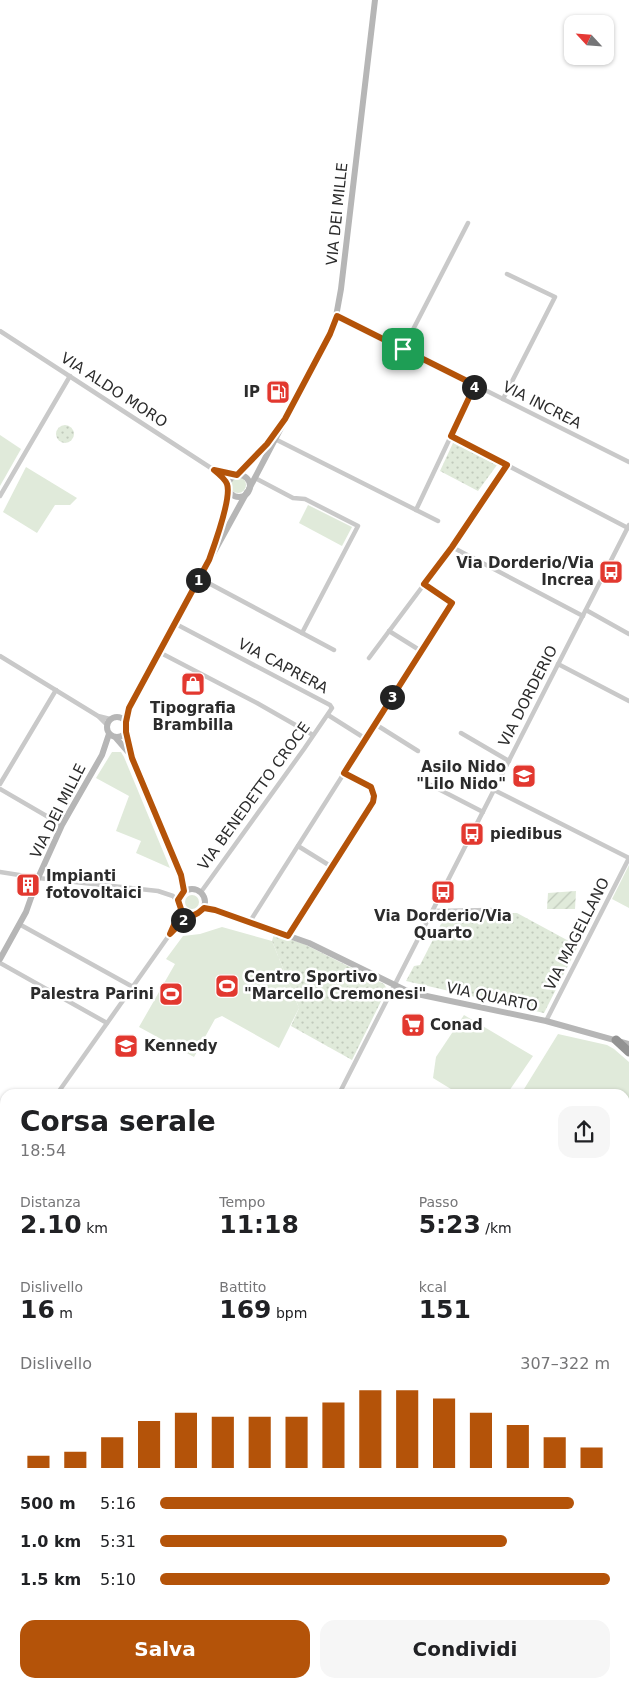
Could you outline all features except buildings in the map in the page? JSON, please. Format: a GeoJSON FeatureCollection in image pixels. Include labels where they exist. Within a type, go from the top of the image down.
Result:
{"type":"FeatureCollection","features":[{"type":"Feature","properties":{"kind":"highway"},"geometry":{"type":"LineString","coordinates":[[616,1040],[629,1052]]}},
{"type":"Feature","properties":{"kind":"main road","name":"VIA DEI MILLE"},"geometry":{"type":"LineString","coordinates":[[126,722],[129,708],[276,439],[330,334],[337,316],[374,0]]}},
{"type":"Feature","properties":{"kind":"main road","name":"VIA DEI MILLE"},"geometry":{"type":"LineString","coordinates":[[236,475],[267,444],[285,419]]}},
{"type":"Feature","properties":{"kind":"main road"},"geometry":{"type":"LineString","coordinates":[[236,475],[247,478],[250,485],[248,491],[238,497],[232,494],[228,487],[230,479],[236,475]]}},
{"type":"Feature","properties":{"kind":"main road","name":"VIA DEI MILLE"},"geometry":{"type":"LineString","coordinates":[[209,560],[221,527],[228,487]]}},
{"type":"Feature","properties":{"kind":"main road","name":"VIA DEI MILLE"},"geometry":{"type":"LineString","coordinates":[[117,717],[129,708]]}},
{"type":"Feature","properties":{"kind":"main road"},"geometry":{"type":"LineString","coordinates":[[132,758],[116,738],[109,734],[108,722],[117,717],[126,722],[126,732],[132,758],[181,875],[184,891]]}},
{"type":"Feature","properties":{"kind":"main road"},"geometry":{"type":"LineString","coordinates":[[116,738],[126,732]]}},
{"type":"Feature","properties":{"kind":"main road","name":"VIA DEI MILLE"},"geometry":{"type":"LineString","coordinates":[[102,755],[109,734]]}},
{"type":"Feature","properties":{"kind":"main road","name":"VIA DEI MILLE"},"geometry":{"type":"LineString","coordinates":[[0,961],[26,912],[38,878],[62,825],[102,755],[116,738]]}},
{"type":"Feature","properties":{"kind":"main road"},"geometry":{"type":"LineString","coordinates":[[181,875],[199,891],[204,905],[198,913],[191,915],[183,912],[179,897],[190,888],[199,891]]}},
{"type":"Feature","properties":{"kind":"main road","name":"VIA QUARTO"},"geometry":{"type":"LineString","coordinates":[[204,905],[318,947],[417,994],[546,1021],[629,1044]]}},
{"type":"Feature","properties":{"kind":"street"},"geometry":{"type":"LineString","coordinates":[[403,349],[468,223]]}},
{"type":"Feature","properties":{"kind":"street"},"geometry":{"type":"LineString","coordinates":[[504,399],[555,297],[507,274]]}},
{"type":"Feature","properties":{"kind":"street","name":"VIA INCREA"},"geometry":{"type":"LineString","coordinates":[[337,316],[629,462]]}},
{"type":"Feature","properties":{"kind":"street","name":"VIA ALDO MORO"},"geometry":{"type":"LineString","coordinates":[[0,331],[214,470],[228,487]]}},
{"type":"Feature","properties":{"kind":"street"},"geometry":{"type":"LineString","coordinates":[[0,496],[70,376]]}},
{"type":"Feature","properties":{"kind":"street"},"geometry":{"type":"LineString","coordinates":[[416,510],[475,385]]}},
{"type":"Feature","properties":{"kind":"street"},"geometry":{"type":"LineString","coordinates":[[451,436],[628,526]]}},
{"type":"Feature","properties":{"kind":"street"},"geometry":{"type":"LineString","coordinates":[[276,439],[438,521]]}},
{"type":"Feature","properties":{"kind":"street"},"geometry":{"type":"LineString","coordinates":[[369,658],[452,547],[507,465]]}},
{"type":"Feature","properties":{"kind":"street","name":"VIA ALDO MORO"},"geometry":{"type":"LineString","coordinates":[[214,470],[236,475]]}},
{"type":"Feature","properties":{"kind":"street"},"geometry":{"type":"LineString","coordinates":[[255,478],[293,498],[305,499],[358,526],[302,633]]}},
{"type":"Feature","properties":{"kind":"street","name":"VIA DORDERIO"},"geometry":{"type":"LineString","coordinates":[[343,1089],[628,526]]}},
{"type":"Feature","properties":{"kind":"street"},"geometry":{"type":"LineString","coordinates":[[452,547],[583,616]]}},
{"type":"Feature","properties":{"kind":"street"},"geometry":{"type":"LineString","coordinates":[[199,578],[334,650]]}},
{"type":"Feature","properties":{"kind":"street"},"geometry":{"type":"LineString","coordinates":[[249,923],[452,603],[424,584]]}},
{"type":"Feature","properties":{"kind":"street"},"geometry":{"type":"LineString","coordinates":[[586,610],[629,634]]}},
{"type":"Feature","properties":{"kind":"street","name":"VIA CAPRERA"},"geometry":{"type":"LineString","coordinates":[[174,623],[330,705],[332,709],[328,715],[366,739]]}},
{"type":"Feature","properties":{"kind":"street"},"geometry":{"type":"LineString","coordinates":[[389,631],[421,650]]}},
{"type":"Feature","properties":{"kind":"street"},"geometry":{"type":"LineString","coordinates":[[159,652],[313,735]]}},
{"type":"Feature","properties":{"kind":"street"},"geometry":{"type":"LineString","coordinates":[[1,659],[108,722]]}},
{"type":"Feature","properties":{"kind":"street"},"geometry":{"type":"LineString","coordinates":[[558,664],[629,701]]}},
{"type":"Feature","properties":{"kind":"street"},"geometry":{"type":"LineString","coordinates":[[0,784],[56,690]]}},
{"type":"Feature","properties":{"kind":"street","name":"VIA BENEDETTO CROCE"},"geometry":{"type":"LineString","coordinates":[[199,891],[328,715]]}},
{"type":"Feature","properties":{"kind":"street"},"geometry":{"type":"LineString","coordinates":[[375,724],[418,751]]}},
{"type":"Feature","properties":{"kind":"street"},"geometry":{"type":"LineString","coordinates":[[461,733],[510,760]]}},
{"type":"Feature","properties":{"kind":"street"},"geometry":{"type":"LineString","coordinates":[[288,936],[374,796],[371,787],[344,773]]}},
{"type":"Feature","properties":{"kind":"street"},"geometry":{"type":"LineString","coordinates":[[421,780],[483,812]]}},
{"type":"Feature","properties":{"kind":"street"},"geometry":{"type":"LineString","coordinates":[[0,789],[62,825]]}},
{"type":"Feature","properties":{"kind":"street"},"geometry":{"type":"LineString","coordinates":[[494,790],[629,858]]}},
{"type":"Feature","properties":{"kind":"street"},"geometry":{"type":"LineString","coordinates":[[298,846],[332,867]]}},
{"type":"Feature","properties":{"kind":"street","name":"VIA MAGELLANO"},"geometry":{"type":"LineString","coordinates":[[546,1021],[629,858]]}},
{"type":"Feature","properties":{"kind":"street"},"geometry":{"type":"LineString","coordinates":[[0,872],[158,891],[172,895],[180,906],[170,934]]}},
{"type":"Feature","properties":{"kind":"street"},"geometry":{"type":"LineString","coordinates":[[433,911],[491,910]]}},
{"type":"Feature","properties":{"kind":"street"},"geometry":{"type":"LineString","coordinates":[[61,1089],[170,934],[182,921],[191,915]]}},
{"type":"Feature","properties":{"kind":"street"},"geometry":{"type":"LineString","coordinates":[[19,924],[133,986]]}},
{"type":"Feature","properties":{"kind":"street"},"geometry":{"type":"LineString","coordinates":[[0,961],[107,1023]]}},
{"type":"Feature","properties":{"kind":"green space"},"geometry":{"type":"Polygon","coordinates":[[[61,425],[69,425],[74,430],[72,441],[61,443],[56,438],[56,430],[61,425]]]}},
{"type":"Feature","properties":{"kind":"green space"},"geometry":{"type":"Polygon","coordinates":[[[0,435],[21,449],[0,486],[0,435]]]}},
{"type":"Feature","properties":{"kind":"green space"},"geometry":{"type":"Polygon","coordinates":[[[453,443],[497,465],[478,491],[440,471],[453,443]]]}},
{"type":"Feature","properties":{"kind":"green space"},"geometry":{"type":"Polygon","coordinates":[[[26,467],[77,498],[70,505],[55,505],[37,533],[3,512],[26,467]]]}},
{"type":"Feature","properties":{"kind":"green space"},"geometry":{"type":"Polygon","coordinates":[[[238,477],[244,479],[246,485],[244,491],[238,493],[232,491],[230,485],[232,479],[238,477]]]}},
{"type":"Feature","properties":{"kind":"green space"},"geometry":{"type":"Polygon","coordinates":[[[308,505],[352,527],[342,546],[299,523],[308,505]]]}},
{"type":"Feature","properties":{"kind":"green space"},"geometry":{"type":"Polygon","coordinates":[[[112,752],[121,752],[124,757],[170,868],[136,853],[141,841],[116,831],[129,796],[96,778],[112,752]]]}},
{"type":"Feature","properties":{"kind":"green space"},"geometry":{"type":"Polygon","coordinates":[[[629,865],[629,908],[612,899],[629,865]]]}},
{"type":"Feature","properties":{"kind":"green space"},"geometry":{"type":"Polygon","coordinates":[[[576,891],[575,909],[547,909],[548,893],[576,891]]]}},
{"type":"Feature","properties":{"kind":"green space"},"geometry":{"type":"Polygon","coordinates":[[[189,895],[195,895],[199,902],[195,909],[189,909],[185,905],[185,899],[189,895]]]}},
{"type":"Feature","properties":{"kind":"green space"},"geometry":{"type":"Polygon","coordinates":[[[494,913],[517,913],[578,946],[544,1013],[406,981],[414,966],[420,965],[442,922],[494,919],[494,913]]]}},
{"type":"Feature","properties":{"kind":"green space","name":"Centro Sportivo \"Marcello Cremonesi\""},"geometry":{"type":"Polygon","coordinates":[[[222,927],[272,941],[299,1008],[279,1048],[222,1016],[215,1019],[194,1057],[139,1027],[175,964],[166,959],[183,936],[200,934],[222,927]]]}},
{"type":"Feature","properties":{"kind":"green space"},"geometry":{"type":"Polygon","coordinates":[[[274,934],[304,944],[384,984],[387,989],[352,1060],[291,1026],[299,1008],[272,941],[274,934]]]}},
{"type":"Feature","properties":{"kind":"green space"},"geometry":{"type":"Polygon","coordinates":[[[464,1015],[533,1056],[510,1089],[451,1089],[433,1078],[436,1057],[464,1015]]]}},
{"type":"Feature","properties":{"kind":"green space"},"geometry":{"type":"Polygon","coordinates":[[[558,1034],[607,1045],[629,1062],[629,1089],[524,1089],[558,1034]]]}},
{"type":"Feature","properties":{"kind":"place","name":"IP"},"geometry":{"type":"Point","coordinates":[278,392]}},
{"type":"Feature","properties":{"kind":"place","name":"Via Dorderio/Via Increa"},"geometry":{"type":"Point","coordinates":[611,572]}},
{"type":"Feature","properties":{"kind":"place","name":"Tipografia Brambilla"},"geometry":{"type":"Point","coordinates":[193,684]}},
{"type":"Feature","properties":{"kind":"place","name":"Asilo Nido \"Lilo Nido\""},"geometry":{"type":"Point","coordinates":[524,776]}},
{"type":"Feature","properties":{"kind":"place","name":"piedibus"},"geometry":{"type":"Point","coordinates":[472,834]}},
{"type":"Feature","properties":{"kind":"place","name":"Impianti fotovoltaici"},"geometry":{"type":"Point","coordinates":[28,885]}},
{"type":"Feature","properties":{"kind":"place","name":"Via Dorderio/Via Quarto"},"geometry":{"type":"Point","coordinates":[443,892]}},
{"type":"Feature","properties":{"kind":"place","name":"Centro Sportivo \"Marcello Cremonesi\""},"geometry":{"type":"Point","coordinates":[227,986]}},
{"type":"Feature","properties":{"kind":"place","name":"Palestra Parini"},"geometry":{"type":"Point","coordinates":[171,994]}},
{"type":"Feature","properties":{"kind":"place","name":"Conad"},"geometry":{"type":"Point","coordinates":[413,1025]}},
{"type":"Feature","properties":{"kind":"place","name":"Kennedy"},"geometry":{"type":"Point","coordinates":[126,1046]}},
{"type":"Feature","properties":{"kind":"route"},"geometry":{"type":"LineString","coordinates":[[337,316],[403,349],[475,385],[451,436],[507,465],[452,547],[424,584],[452,603],[344,773],[371,787],[374,791],[373,802],[288,936],[215,910],[204,908],[180,923],[170,934],[181,909],[178,900],[184,891],[181,875],[132,758],[126,732],[126,722],[130,705],[209,560],[221,527],[228,485],[214,470],[234,476],[237,475],[270,440],[285,419],[304,384],[332,330],[337,316]]}}]}
